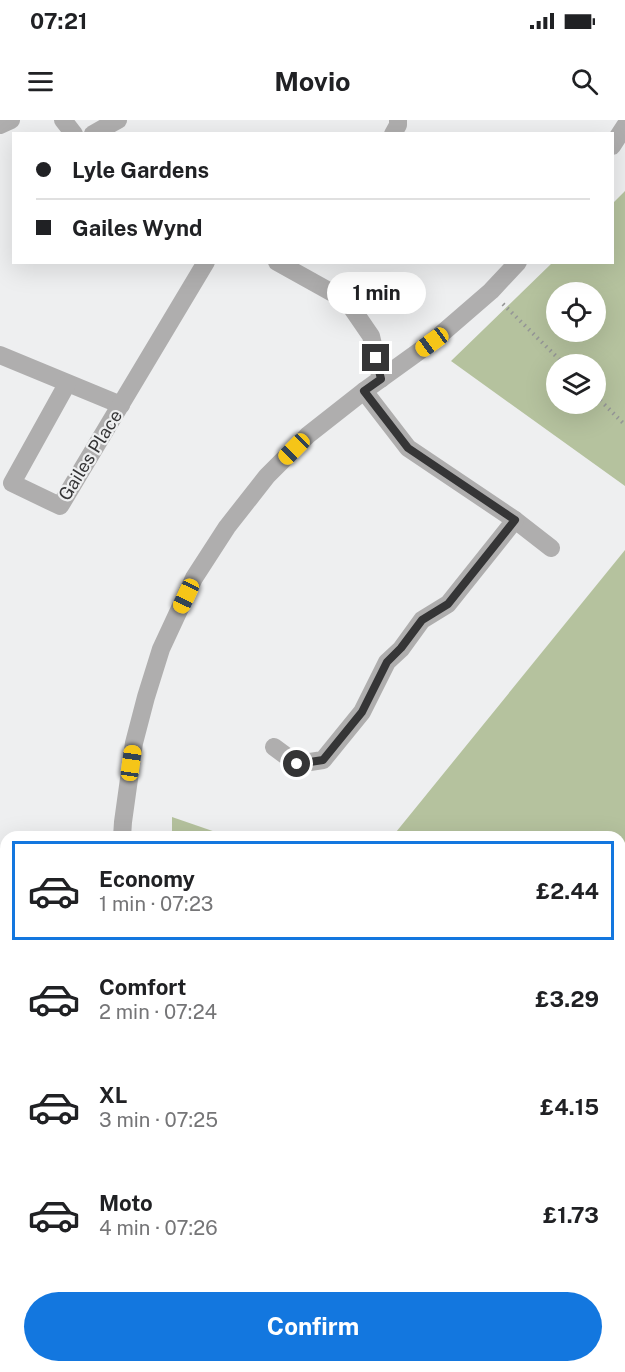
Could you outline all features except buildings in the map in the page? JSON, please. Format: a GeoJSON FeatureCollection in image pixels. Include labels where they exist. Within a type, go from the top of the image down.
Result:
{"type":"FeatureCollection","features":[{"type":"Feature","properties":{"kind":"street"},"geometry":{"type":"LineString","coordinates":[[0,124],[11,120]]}},
{"type":"Feature","properties":{"kind":"street"},"geometry":{"type":"LineString","coordinates":[[63,120],[72,132]]}},
{"type":"Feature","properties":{"kind":"street"},"geometry":{"type":"LineString","coordinates":[[97,132],[118,120]]}},
{"type":"Feature","properties":{"kind":"street"},"geometry":{"type":"LineString","coordinates":[[614,143],[625,126]]}},
{"type":"Feature","properties":{"kind":"street","name":"Gailes Place"},"geometry":{"type":"LineString","coordinates":[[68,384],[12,483],[60,506],[205,264]]}},
{"type":"Feature","properties":{"kind":"street"},"geometry":{"type":"LineString","coordinates":[[281,264],[347,301],[371,336],[381,379]]}},
{"type":"Feature","properties":{"kind":"street"},"geometry":{"type":"LineString","coordinates":[[123,831],[134,743],[161,649],[194,578],[227,527],[267,476],[308,435],[432,342],[491,291],[516,264]]}},
{"type":"Feature","properties":{"kind":"street"},"geometry":{"type":"LineString","coordinates":[[0,355],[121,405]]}},
{"type":"Feature","properties":{"kind":"street"},"geometry":{"type":"LineString","coordinates":[[364,391],[408,448],[515,520],[551,548]]}},
{"type":"Feature","properties":{"kind":"street"},"geometry":{"type":"LineString","coordinates":[[274,747],[297,764],[323,760],[362,712],[387,662],[422,620],[448,604],[515,520]]}},
{"type":"Feature","properties":{"kind":"path"},"geometry":{"type":"LineString","coordinates":[[491,291],[554,354]]}},
{"type":"Feature","properties":{"kind":"path"},"geometry":{"type":"LineString","coordinates":[[606,406],[625,425]]}},
{"type":"Feature","properties":{"kind":"green space"},"geometry":{"type":"Polygon","coordinates":[[[625,191],[625,486],[451,361],[551,264],[614,264],[614,202],[625,191]]]}},
{"type":"Feature","properties":{"kind":"green space"},"geometry":{"type":"Polygon","coordinates":[[[625,550],[625,831],[397,831],[625,550]]]}},
{"type":"Feature","properties":{"kind":"green space"},"geometry":{"type":"Polygon","coordinates":[[[172,817],[213,831],[172,831],[172,817]]]}},
{"type":"Feature","properties":{"kind":"route"},"geometry":{"type":"LineString","coordinates":[[297,764],[323,760],[362,712],[387,662],[422,620],[448,604],[515,520],[408,448],[364,391],[381,379],[376,358]]}}]}
